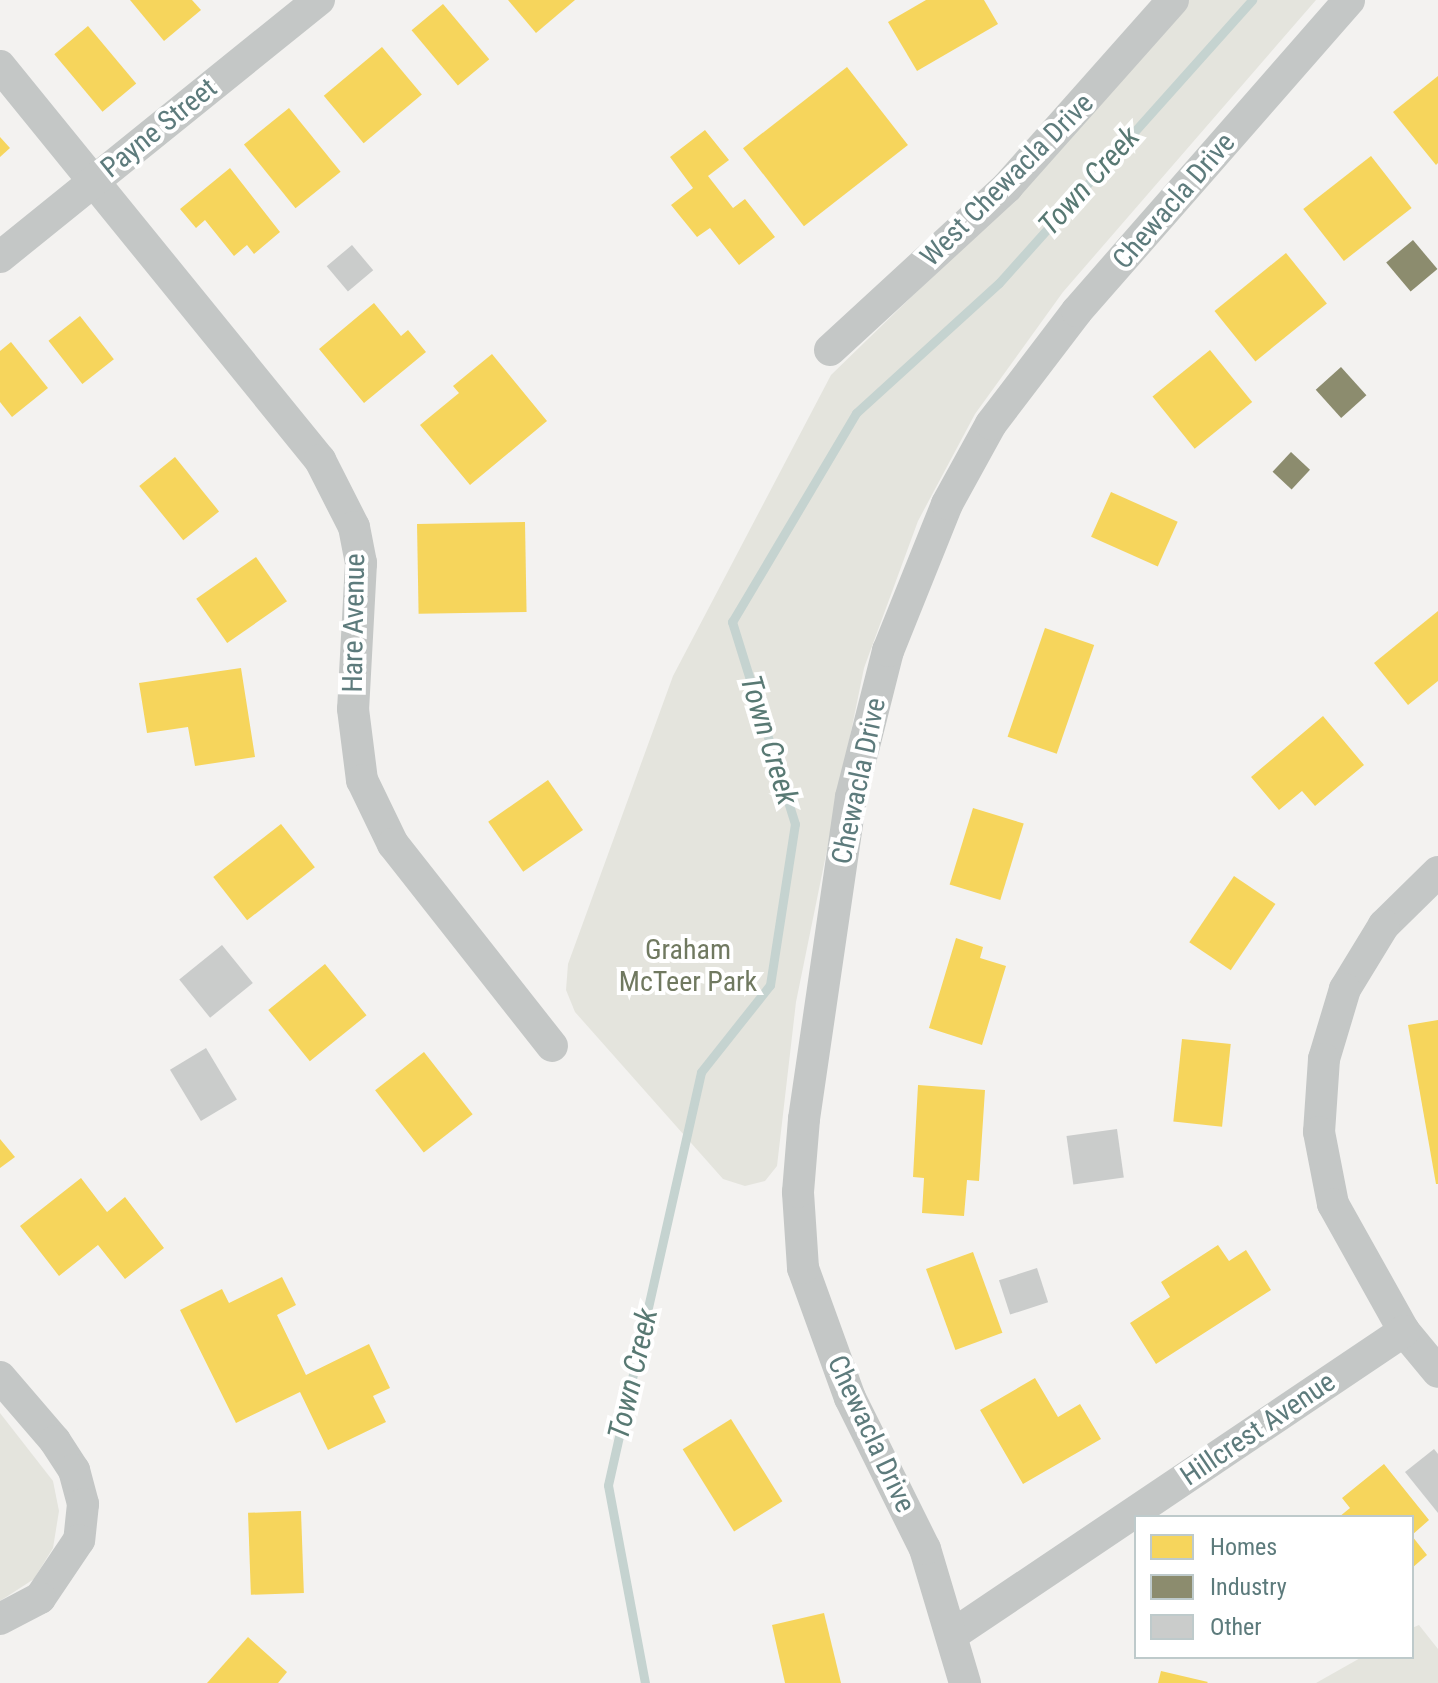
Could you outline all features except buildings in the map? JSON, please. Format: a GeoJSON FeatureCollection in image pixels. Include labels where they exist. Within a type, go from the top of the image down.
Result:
{"type":"FeatureCollection","features":[{"type":"Feature","properties":{"kind":"street","name":"Payne Street"},"geometry":{"type":"LineString","coordinates":[[0,257],[319,0]]}},
{"type":"Feature","properties":{"kind":"street","name":"West Chewacla Drive"},"geometry":{"type":"LineString","coordinates":[[830,350],[1007,187],[1173,0]]}},
{"type":"Feature","properties":{"kind":"street","name":"Chewacla Drive"},"geometry":{"type":"LineString","coordinates":[[965,1683],[925,1549],[850,1398],[803,1268],[798,1192],[804,1119],[851,797],[888,651],[947,504],[991,424],[1077,311],[1349,0]]}},
{"type":"Feature","properties":{"kind":"street","name":"Hare Avenue"},"geometry":{"type":"LineString","coordinates":[[0,66],[91,182],[320,460],[354,527],[361,563],[353,709],[362,780],[393,844],[552,1046]]}},
{"type":"Feature","properties":{"kind":"street"},"geometry":{"type":"LineString","coordinates":[[1438,872],[1384,925],[1345,989],[1324,1059],[1319,1132],[1333,1204],[1404,1331],[1438,1372]]}},
{"type":"Feature","properties":{"kind":"street","name":"Hillcrest Avenue"},"geometry":{"type":"LineString","coordinates":[[952,1635],[1404,1331]]}},
{"type":"Feature","properties":{"kind":"street"},"geometry":{"type":"LineString","coordinates":[[0,1377],[68,1460],[83,1504],[79,1540],[40,1598],[0,1619]]}},
{"type":"Feature","properties":{"kind":"green space","name":"Graham McTeer Park"},"geometry":{"type":"Polygon","coordinates":[[[1186,0],[1316,0],[1063,292],[975,414],[918,521],[864,668],[796,1002],[777,1166],[765,1181],[745,1186],[723,1179],[575,1012],[566,990],[568,964],[673,676],[831,375],[1013,198],[1186,0]]]}},
{"type":"Feature","properties":{"kind":"green space"},"geometry":{"type":"Polygon","coordinates":[[[0,1413],[53,1481],[59,1511],[53,1548],[34,1579],[0,1601],[0,1413]]]}},
{"type":"Feature","properties":{"kind":"green space"},"geometry":{"type":"Polygon","coordinates":[[[1419,1625],[1438,1649],[1438,1683],[1316,1683],[1358,1659],[1414,1659],[1414,1627],[1419,1625]]]}},
{"type":"Feature","properties":{"kind":"waterway","name":"Town Creek"},"geometry":{"type":"LineString","coordinates":[[645,1683],[608,1485],[701,1072],[770,985],[795,824],[732,622],[856,413],[999,283],[1252,0]]}}]}
